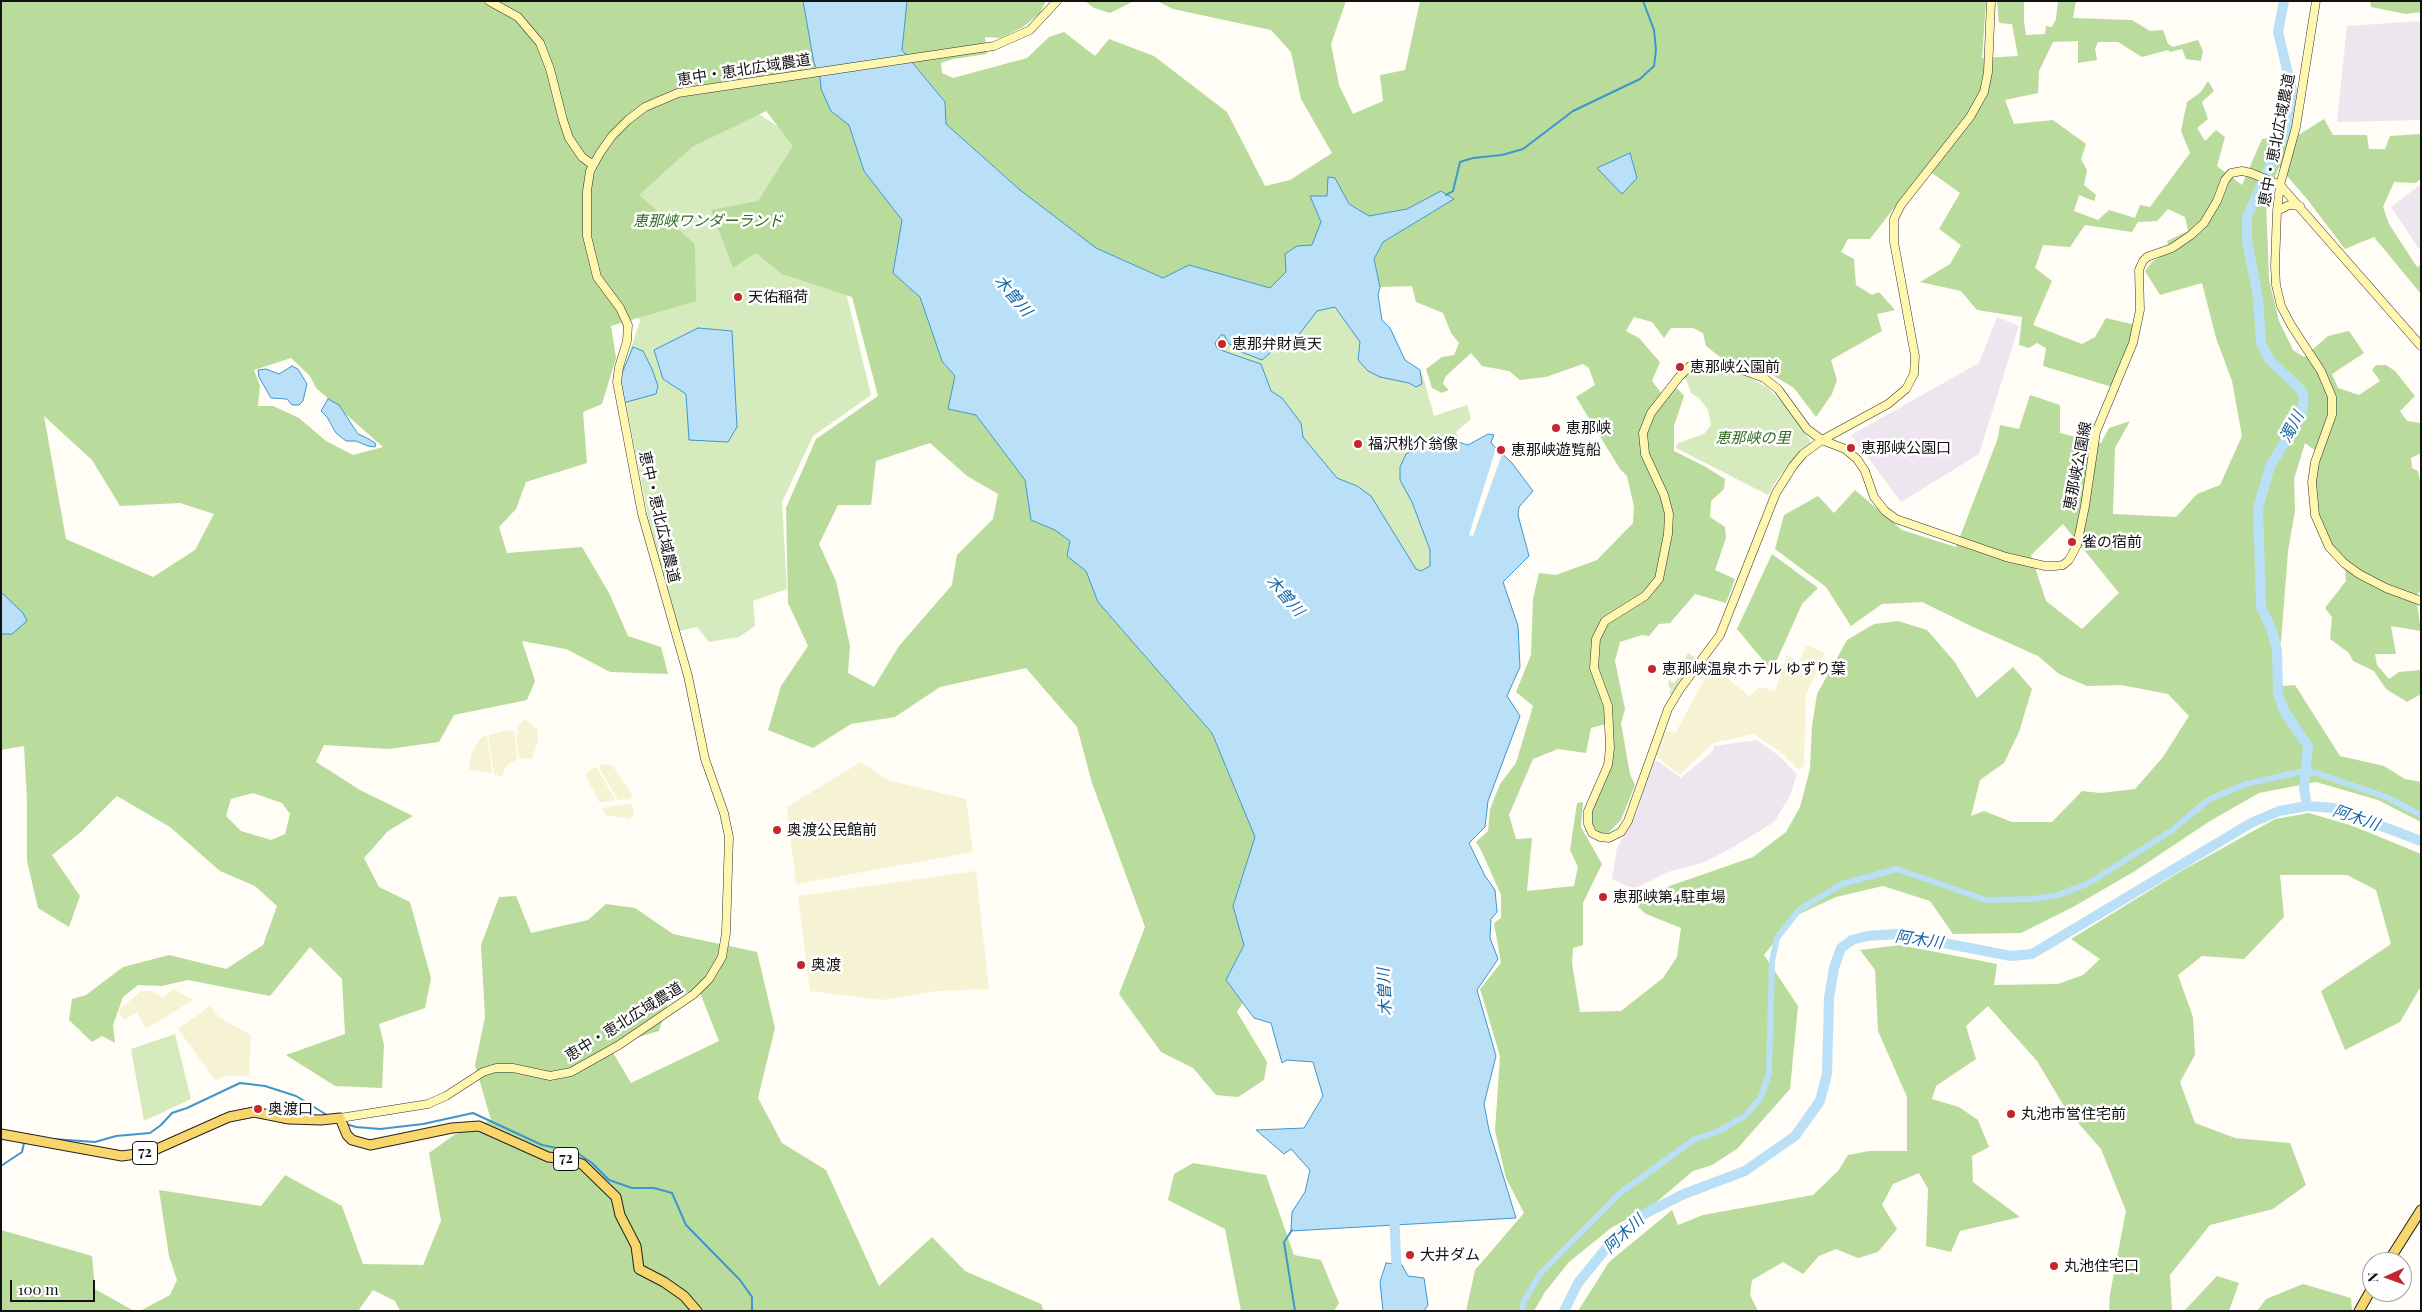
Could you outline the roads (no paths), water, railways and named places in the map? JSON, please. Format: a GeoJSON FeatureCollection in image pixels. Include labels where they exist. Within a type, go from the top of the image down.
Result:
{"type":"FeatureCollection","features":[{"type":"Feature","properties":{"kind":"main road","name":"72"},"geometry":{"type":"LineString","coordinates":[[1,1134],[109,1154],[135,1156],[150,1152],[241,1113],[254,1112],[305,1120],[340,1118],[347,1135],[352,1140],[370,1145],[457,1127],[479,1126],[548,1158],[566,1159],[582,1164],[616,1197],[620,1215],[636,1246],[639,1269],[664,1282],[684,1296],[697,1311]]}},
{"type":"Feature","properties":{"kind":"main road"},"geometry":{"type":"LineString","coordinates":[[2394,1252],[2421,1210]]}},
{"type":"Feature","properties":{"kind":"street"},"geometry":{"type":"LineString","coordinates":[[489,1],[518,17],[540,44],[550,68],[563,120],[570,138],[582,157],[593,165]]}},
{"type":"Feature","properties":{"kind":"street","name":"恵中・恵北広域農道"},"geometry":{"type":"LineString","coordinates":[[340,1118],[428,1104],[446,1096],[483,1072],[496,1068],[513,1068],[550,1076],[571,1072],[618,1045],[686,1001],[709,979],[722,957],[727,924],[730,837],[724,813],[702,749],[688,676],[640,507],[617,382],[619,367],[627,340],[628,325],[620,308],[597,277],[587,236],[586,198],[593,165],[620,127],[658,100],[688,90],[994,46],[1011,40],[1038,24],[1057,1]]}},
{"type":"Feature","properties":{"kind":"street"},"geometry":{"type":"LineString","coordinates":[[1822,440],[1888,404],[1906,389],[1914,374],[1915,356],[1894,242],[1894,219],[1901,205],[1970,117],[1984,92],[1988,72],[1991,1]]}},
{"type":"Feature","properties":{"kind":"street","name":"恵中・恵北広域農道"},"geometry":{"type":"LineString","coordinates":[[2316,1],[2296,127],[2280,185],[2275,266],[2276,285],[2281,306],[2321,371],[2332,397],[2332,416],[2315,462],[2312,482],[2315,515],[2322,534],[2344,564],[2386,588],[2421,600]]}},
{"type":"Feature","properties":{"kind":"street","name":"恵那峡公園線"},"geometry":{"type":"LineString","coordinates":[[1822,440],[1798,458],[1776,493],[1724,628],[1717,641],[1680,689],[1664,720],[1628,821],[1621,832],[1612,837],[1605,838],[1596,835],[1588,824],[1588,811],[1608,765],[1611,743],[1608,706],[1594,668],[1596,639],[1605,621],[1645,596],[1656,585],[1661,573],[1669,514],[1664,495],[1645,454],[1643,433],[1652,412],[1679,376],[1690,366],[1707,363],[1740,369],[1764,378],[1778,389],[1807,428],[1822,440],[1845,449],[1857,459],[1865,471],[1874,497],[1885,511],[1896,519],[2006,557],[2045,566],[2063,565],[2069,560],[2077,545],[2096,432],[2133,343],[2140,310],[2139,270],[2143,261],[2147,257],[2172,248],[2204,223],[2218,201],[2228,176],[2235,172],[2251,173],[2270,179],[2280,185],[2421,346]]}},
{"type":"Feature","properties":{"kind":"street"},"geometry":{"type":"LineString","coordinates":[[2277,211],[2289,205],[2300,206]]}},
{"type":"Feature","properties":{"kind":"water"},"geometry":{"type":"Polygon","coordinates":[[[803,1],[907,1],[902,50],[945,102],[946,124],[1020,190],[1096,248],[1163,278],[1189,265],[1270,288],[1286,272],[1285,254],[1297,246],[1312,245],[1321,222],[1310,196],[1327,196],[1328,177],[1335,178],[1349,204],[1369,216],[1407,209],[1441,191],[1454,199],[1383,242],[1374,259],[1380,287],[1378,295],[1382,320],[1390,328],[1405,360],[1420,370],[1422,384],[1416,387],[1409,383],[1380,377],[1368,371],[1358,360],[1360,342],[1335,307],[1317,311],[1298,336],[1279,345],[1262,360],[1236,350],[1235,346],[1229,344],[1224,335],[1221,335],[1215,343],[1217,348],[1261,364],[1271,391],[1282,398],[1301,423],[1303,437],[1337,478],[1357,486],[1371,496],[1416,569],[1421,571],[1430,566],[1430,550],[1412,502],[1400,480],[1400,467],[1406,454],[1427,444],[1448,439],[1468,445],[1488,434],[1494,435],[1491,442],[1493,445],[1512,463],[1533,491],[1519,507],[1518,515],[1529,556],[1503,582],[1518,626],[1520,667],[1507,696],[1520,716],[1488,801],[1485,827],[1469,843],[1485,876],[1495,890],[1497,912],[1491,919],[1490,938],[1498,959],[1477,990],[1496,1056],[1484,1104],[1489,1130],[1516,1218],[1291,1231],[1292,1212],[1305,1192],[1310,1170],[1291,1149],[1284,1154],[1256,1130],[1304,1128],[1323,1096],[1313,1062],[1287,1060],[1282,1063],[1271,1023],[1254,1018],[1226,980],[1244,945],[1233,906],[1255,837],[1212,733],[1098,602],[1086,571],[1067,556],[1070,541],[1055,530],[1031,520],[1025,480],[976,415],[948,409],[955,376],[942,361],[920,297],[893,273],[902,220],[864,171],[849,125],[831,111],[821,89],[820,76],[814,63],[803,1]]]}},
{"type":"Feature","properties":{"kind":"water"},"geometry":{"type":"Polygon","coordinates":[[[1630,153],[1637,178],[1622,194],[1597,168],[1630,153]]]}},
{"type":"Feature","properties":{"kind":"water"},"geometry":{"type":"Polygon","coordinates":[[[698,328],[732,331],[737,427],[728,442],[689,440],[686,394],[663,379],[654,350],[698,328]]]}},
{"type":"Feature","properties":{"kind":"water"},"geometry":{"type":"Polygon","coordinates":[[[633,347],[643,351],[658,386],[656,394],[623,403],[620,378],[633,347]]]}},
{"type":"Feature","properties":{"kind":"water"},"geometry":{"type":"Polygon","coordinates":[[[292,366],[298,369],[307,384],[303,401],[299,405],[292,405],[287,399],[271,398],[259,377],[258,370],[266,369],[279,374],[292,366]]]}},
{"type":"Feature","properties":{"kind":"water"},"geometry":{"type":"Polygon","coordinates":[[[328,399],[339,405],[358,434],[376,444],[375,447],[356,441],[346,441],[336,433],[327,417],[321,411],[328,399]]]}},
{"type":"Feature","properties":{"kind":"water"},"geometry":{"type":"Polygon","coordinates":[[[1,592],[23,613],[27,621],[12,634],[1,634],[1,592]]]}},
{"type":"Feature","properties":{"kind":"water"},"geometry":{"type":"Polygon","coordinates":[[[1386,1263],[1402,1265],[1408,1276],[1424,1278],[1428,1305],[1424,1311],[1383,1311],[1380,1282],[1386,1263]]]}},
{"type":"Feature","properties":{"kind":"waterway"},"geometry":{"type":"LineString","coordinates":[[1446,195],[1453,191],[1460,162],[1473,158],[1502,155],[1523,149],[1573,111],[1640,79],[1654,66],[1656,50],[1654,30],[1643,1]]}},
{"type":"Feature","properties":{"kind":"waterway","name":"濁川"},"geometry":{"type":"LineString","coordinates":[[2284,1],[2278,32],[2292,91],[2291,110],[2287,128],[2247,217],[2247,241],[2258,298],[2261,343],[2269,359],[2302,391],[2304,400],[2301,416],[2270,466],[2258,508],[2261,607],[2272,631],[2277,651],[2278,693],[2284,711],[2308,746],[2304,789],[2307,806]]}},
{"type":"Feature","properties":{"kind":"waterway"},"geometry":{"type":"LineString","coordinates":[[1522,1311],[1524,1301],[1540,1274],[1620,1193],[1695,1139],[1717,1132],[1745,1116],[1761,1097],[1769,1073],[1772,961],[1777,938],[1799,910],[1842,884],[1897,869],[1986,900],[2034,899],[2058,895],[2089,883],[2171,831],[2208,800],[2246,784],[2299,772],[2316,773],[2386,797],[2421,815]]}},
{"type":"Feature","properties":{"kind":"waterway","name":"阿木川"},"geometry":{"type":"LineString","coordinates":[[1564,1311],[1578,1283],[1613,1240],[1638,1217],[1684,1194],[1745,1171],[1795,1136],[1820,1101],[1827,1074],[1829,998],[1834,968],[1841,948],[1852,940],[1867,936],[1897,934],[2011,956],[2032,954],[2251,823],[2279,811],[2307,806],[2334,808],[2421,841]]}},
{"type":"Feature","properties":{"kind":"waterway"},"geometry":{"type":"LineString","coordinates":[[53,1139],[95,1142],[116,1136],[150,1133],[172,1113],[240,1083],[265,1086],[296,1096],[327,1115]]}},
{"type":"Feature","properties":{"kind":"waterway"},"geometry":{"type":"LineString","coordinates":[[346,1124],[356,1127],[380,1129],[423,1124],[473,1113],[542,1145],[576,1152],[592,1163],[609,1180],[632,1188],[654,1188],[672,1193],[686,1225],[740,1280],[752,1297],[752,1311]]}},
{"type":"Feature","properties":{"kind":"waterway"},"geometry":{"type":"LineString","coordinates":[[1,1166],[22,1152],[24,1143]]}},
{"type":"Feature","properties":{"kind":"waterway","name":"木曽川"},"geometry":{"type":"LineString","coordinates":[[1394,1212],[1397,1277]]}},
{"type":"Feature","properties":{"kind":"waterway"},"geometry":{"type":"LineString","coordinates":[[1292,1230],[1284,1242],[1295,1311]]}},
{"type":"Feature","properties":{"kind":"place","name":"天佑稲荷"},"geometry":{"type":"Point","coordinates":[738,297]}},
{"type":"Feature","properties":{"kind":"place","name":"恵那弁財眞天"},"geometry":{"type":"Point","coordinates":[1222,344]}},
{"type":"Feature","properties":{"kind":"place","name":"恵那峡公園前"},"geometry":{"type":"Point","coordinates":[1680,367]}},
{"type":"Feature","properties":{"kind":"place","name":"恵那峡"},"geometry":{"type":"Point","coordinates":[1556,428]}},
{"type":"Feature","properties":{"kind":"place","name":"福沢桃介翁像"},"geometry":{"type":"Point","coordinates":[1358,444]}},
{"type":"Feature","properties":{"kind":"place","name":"恵那峡公園口"},"geometry":{"type":"Point","coordinates":[1851,448]}},
{"type":"Feature","properties":{"kind":"place","name":"恵那峡遊覧船"},"geometry":{"type":"Point","coordinates":[1501,450]}},
{"type":"Feature","properties":{"kind":"place","name":"雀の宿前"},"geometry":{"type":"Point","coordinates":[2072,542]}},
{"type":"Feature","properties":{"kind":"place","name":"恵那峡温泉ホテル ゆずり葉"},"geometry":{"type":"Point","coordinates":[1652,669]}},
{"type":"Feature","properties":{"kind":"place","name":"奥渡公民館前"},"geometry":{"type":"Point","coordinates":[777,830]}},
{"type":"Feature","properties":{"kind":"place","name":"恵那峡第4駐車場"},"geometry":{"type":"Point","coordinates":[1603,897]}},
{"type":"Feature","properties":{"kind":"place","name":"奥渡"},"geometry":{"type":"Point","coordinates":[801,965]}},
{"type":"Feature","properties":{"kind":"place","name":"奥渡口"},"geometry":{"type":"Point","coordinates":[258,1109]}},
{"type":"Feature","properties":{"kind":"place","name":"丸池市営住宅前"},"geometry":{"type":"Point","coordinates":[2011,1114]}},
{"type":"Feature","properties":{"kind":"place","name":"大井ダム"},"geometry":{"type":"Point","coordinates":[1410,1255]}},
{"type":"Feature","properties":{"kind":"place","name":"丸池住宅口"},"geometry":{"type":"Point","coordinates":[2054,1266]}},
{"type":"Feature","properties":{"kind":"park label","name":"恵那峡ワンダーランド"},"geometry":{"type":"Point","coordinates":[708,221]}},
{"type":"Feature","properties":{"kind":"park label","name":"恵那峡の里"},"geometry":{"type":"Point","coordinates":[1753,438]}}]}
